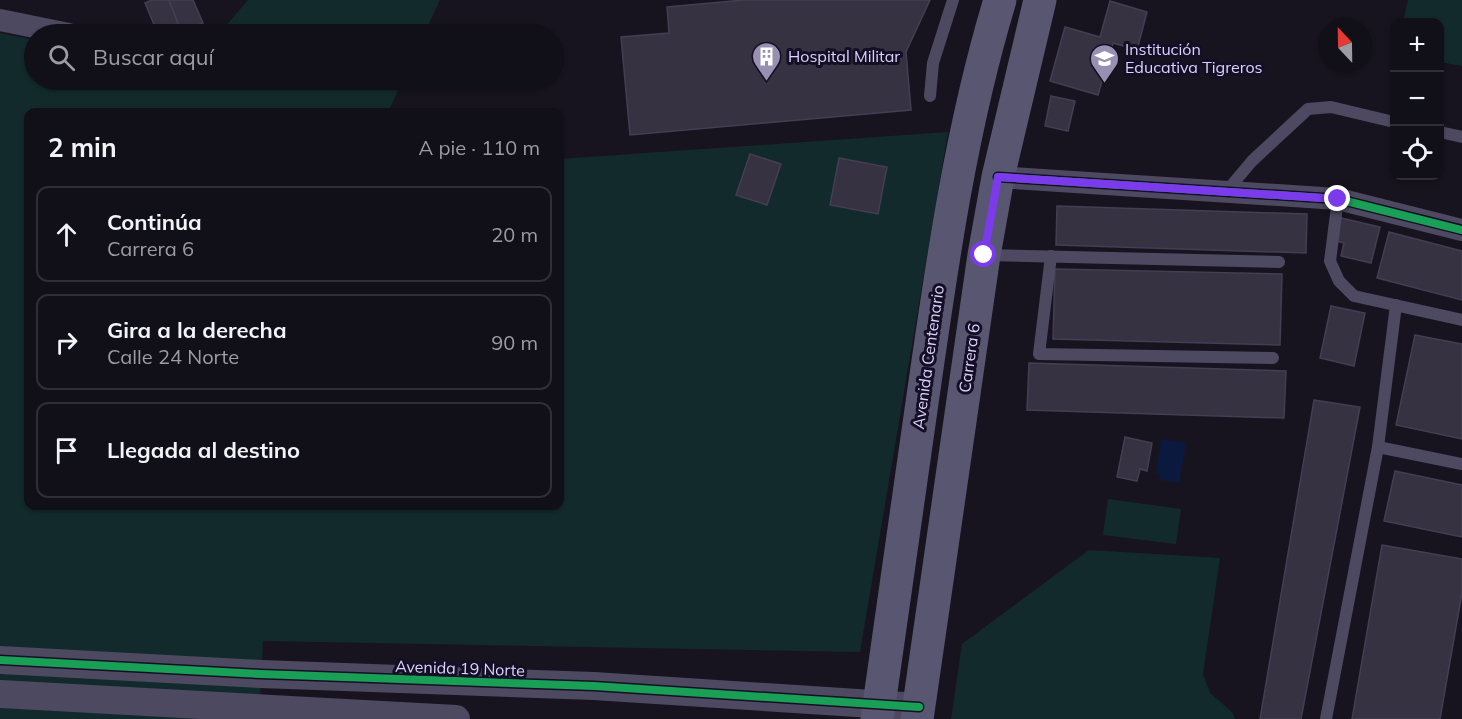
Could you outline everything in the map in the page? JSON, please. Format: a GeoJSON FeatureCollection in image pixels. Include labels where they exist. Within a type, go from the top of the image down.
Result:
{"type":"FeatureCollection","features":[{"type":"Feature","properties":{"kind":"main road","name":"Avenida Centenario"},"geometry":{"type":"LineString","coordinates":[[878,711],[945,241],[989,35],[1000,0]]}},
{"type":"Feature","properties":{"kind":"main road","name":"Carrera 6"},"geometry":{"type":"LineString","coordinates":[[918,713],[984,255],[998,177],[1040,0]]}},
{"type":"Feature","properties":{"kind":"street"},"geometry":{"type":"LineString","coordinates":[[0,20],[24,25]]}},
{"type":"Feature","properties":{"kind":"street"},"geometry":{"type":"LineString","coordinates":[[998,177],[1338,199],[1462,230]]}},
{"type":"Feature","properties":{"kind":"street","name":"Avenida 19 Norte"},"geometry":{"type":"LineString","coordinates":[[0,660],[261,674],[594,686],[918,713]]}},
{"type":"Feature","properties":{"kind":"street"},"geometry":{"type":"LineString","coordinates":[[0,694],[456,719]]}},
{"type":"Feature","properties":{"kind":"lane"},"geometry":{"type":"LineString","coordinates":[[930,96],[933,63],[953,0]]}},
{"type":"Feature","properties":{"kind":"lane"},"geometry":{"type":"LineString","coordinates":[[1226,192],[1252,161],[1308,109],[1331,107],[1390,121]]}},
{"type":"Feature","properties":{"kind":"lane"},"geometry":{"type":"LineString","coordinates":[[1444,133],[1462,137]]}},
{"type":"Feature","properties":{"kind":"lane"},"geometry":{"type":"LineString","coordinates":[[1338,199],[1330,261],[1339,282],[1354,296],[1462,320]]}},
{"type":"Feature","properties":{"kind":"lane"},"geometry":{"type":"LineString","coordinates":[[984,255],[1279,262]]}},
{"type":"Feature","properties":{"kind":"lane"},"geometry":{"type":"LineString","coordinates":[[1051,256],[1039,354],[1273,358]]}},
{"type":"Feature","properties":{"kind":"lane"},"geometry":{"type":"LineString","coordinates":[[1326,719],[1378,447],[1396,305]]}},
{"type":"Feature","properties":{"kind":"lane"},"geometry":{"type":"LineString","coordinates":[[1378,447],[1462,465]]}},
{"type":"Feature","properties":{"kind":"green space"},"geometry":{"type":"Polygon","coordinates":[[[248,0],[440,0],[429,24],[228,24],[248,0]]]}},
{"type":"Feature","properties":{"kind":"green space"},"geometry":{"type":"Polygon","coordinates":[[[1408,0],[1462,0],[1462,66],[1444,63],[1444,18],[1404,18],[1408,0]]]}},
{"type":"Feature","properties":{"kind":"green space"},"geometry":{"type":"Polygon","coordinates":[[[0,33],[24,38],[24,90],[398,90],[390,108],[24,108],[24,510],[564,510],[564,159],[948,132],[860,652],[263,641],[259,719],[0,719],[0,33]]]}},
{"type":"Feature","properties":{"kind":"green space"},"geometry":{"type":"Polygon","coordinates":[[[1108,499],[1181,509],[1176,544],[1103,535],[1108,499]]]}},
{"type":"Feature","properties":{"kind":"green space"},"geometry":{"type":"Polygon","coordinates":[[[1089,550],[1220,558],[1203,674],[1210,693],[1232,712],[1235,719],[951,719],[962,644],[1089,550]]]}},
{"type":"Feature","properties":{"kind":"water"},"geometry":{"type":"Polygon","coordinates":[[[1161,439],[1186,443],[1179,483],[1159,480],[1160,474],[1156,473],[1161,439]]]}},
{"type":"Feature","properties":{"kind":"building"},"geometry":{"type":"Polygon","coordinates":[[[152,0],[169,0],[178,24],[154,24],[145,3],[152,0]]]}},
{"type":"Feature","properties":{"kind":"building"},"geometry":{"type":"Polygon","coordinates":[[[169,0],[193,0],[203,23],[178,24],[169,0]]]}},
{"type":"Feature","properties":{"kind":"building","name":"Hospital Militar"},"geometry":{"type":"Polygon","coordinates":[[[744,0],[930,0],[906,52],[911,110],[630,135],[621,37],[669,33],[667,7],[744,0]]]}},
{"type":"Feature","properties":{"kind":"building"},"geometry":{"type":"Polygon","coordinates":[[[1110,1],[1147,12],[1137,50],[1113,43],[1098,95],[1050,81],[1065,27],[1100,37],[1110,1]]]}},
{"type":"Feature","properties":{"kind":"building"},"geometry":{"type":"Polygon","coordinates":[[[1051,96],[1075,101],[1068,131],[1045,126],[1051,96]]]}},
{"type":"Feature","properties":{"kind":"building"},"geometry":{"type":"Polygon","coordinates":[[[750,154],[781,164],[767,205],[736,195],[750,154]]]}},
{"type":"Feature","properties":{"kind":"building"},"geometry":{"type":"Polygon","coordinates":[[[839,158],[887,167],[878,214],[830,205],[839,158]]]}},
{"type":"Feature","properties":{"kind":"building"},"geometry":{"type":"Polygon","coordinates":[[[1057,206],[1307,214],[1306,253],[1056,245],[1057,206]]]}},
{"type":"Feature","properties":{"kind":"building"},"geometry":{"type":"Polygon","coordinates":[[[1341,218],[1380,227],[1371,263],[1341,256],[1344,243],[1336,241],[1341,218]]]}},
{"type":"Feature","properties":{"kind":"building"},"geometry":{"type":"Polygon","coordinates":[[[1389,232],[1462,251],[1462,300],[1377,278],[1389,232]]]}},
{"type":"Feature","properties":{"kind":"building"},"geometry":{"type":"Polygon","coordinates":[[[1055,269],[1282,274],[1280,345],[1053,339],[1055,269]]]}},
{"type":"Feature","properties":{"kind":"building"},"geometry":{"type":"Polygon","coordinates":[[[1331,306],[1365,313],[1354,366],[1320,358],[1331,306]]]}},
{"type":"Feature","properties":{"kind":"building"},"geometry":{"type":"Polygon","coordinates":[[[1415,335],[1462,344],[1462,439],[1396,425],[1415,335]]]}},
{"type":"Feature","properties":{"kind":"building"},"geometry":{"type":"Polygon","coordinates":[[[1029,363],[1286,371],[1284,418],[1027,410],[1029,363]]]}},
{"type":"Feature","properties":{"kind":"building"},"geometry":{"type":"Polygon","coordinates":[[[1314,400],[1360,407],[1301,719],[1260,719],[1314,400]]]}},
{"type":"Feature","properties":{"kind":"building"},"geometry":{"type":"Polygon","coordinates":[[[1125,437],[1152,443],[1147,471],[1140,469],[1137,481],[1117,477],[1125,437]]]}},
{"type":"Feature","properties":{"kind":"building"},"geometry":{"type":"Polygon","coordinates":[[[1395,471],[1462,485],[1462,537],[1384,521],[1395,471]]]}},
{"type":"Feature","properties":{"kind":"building"},"geometry":{"type":"Polygon","coordinates":[[[1382,545],[1462,559],[1462,593],[1440,719],[1352,719],[1382,545]]]}},
{"type":"Feature","properties":{"kind":"cycle path"},"geometry":{"type":"LineString","coordinates":[[998,177],[1338,199],[1462,230]]}},
{"type":"Feature","properties":{"kind":"cycle path"},"geometry":{"type":"LineString","coordinates":[[0,660],[261,674],[594,686],[919,707]]}},
{"type":"Feature","properties":{"kind":"place","name":"Hospital Militar"},"geometry":{"type":"Point","coordinates":[767,82]}},
{"type":"Feature","properties":{"kind":"place","name":"Institución Educativa Tigreros"},"geometry":{"type":"Point","coordinates":[1104,84]}},
{"type":"Feature","properties":{"kind":"route"},"geometry":{"type":"LineString","coordinates":[[984,255],[998,177],[1338,199]]}}]}
